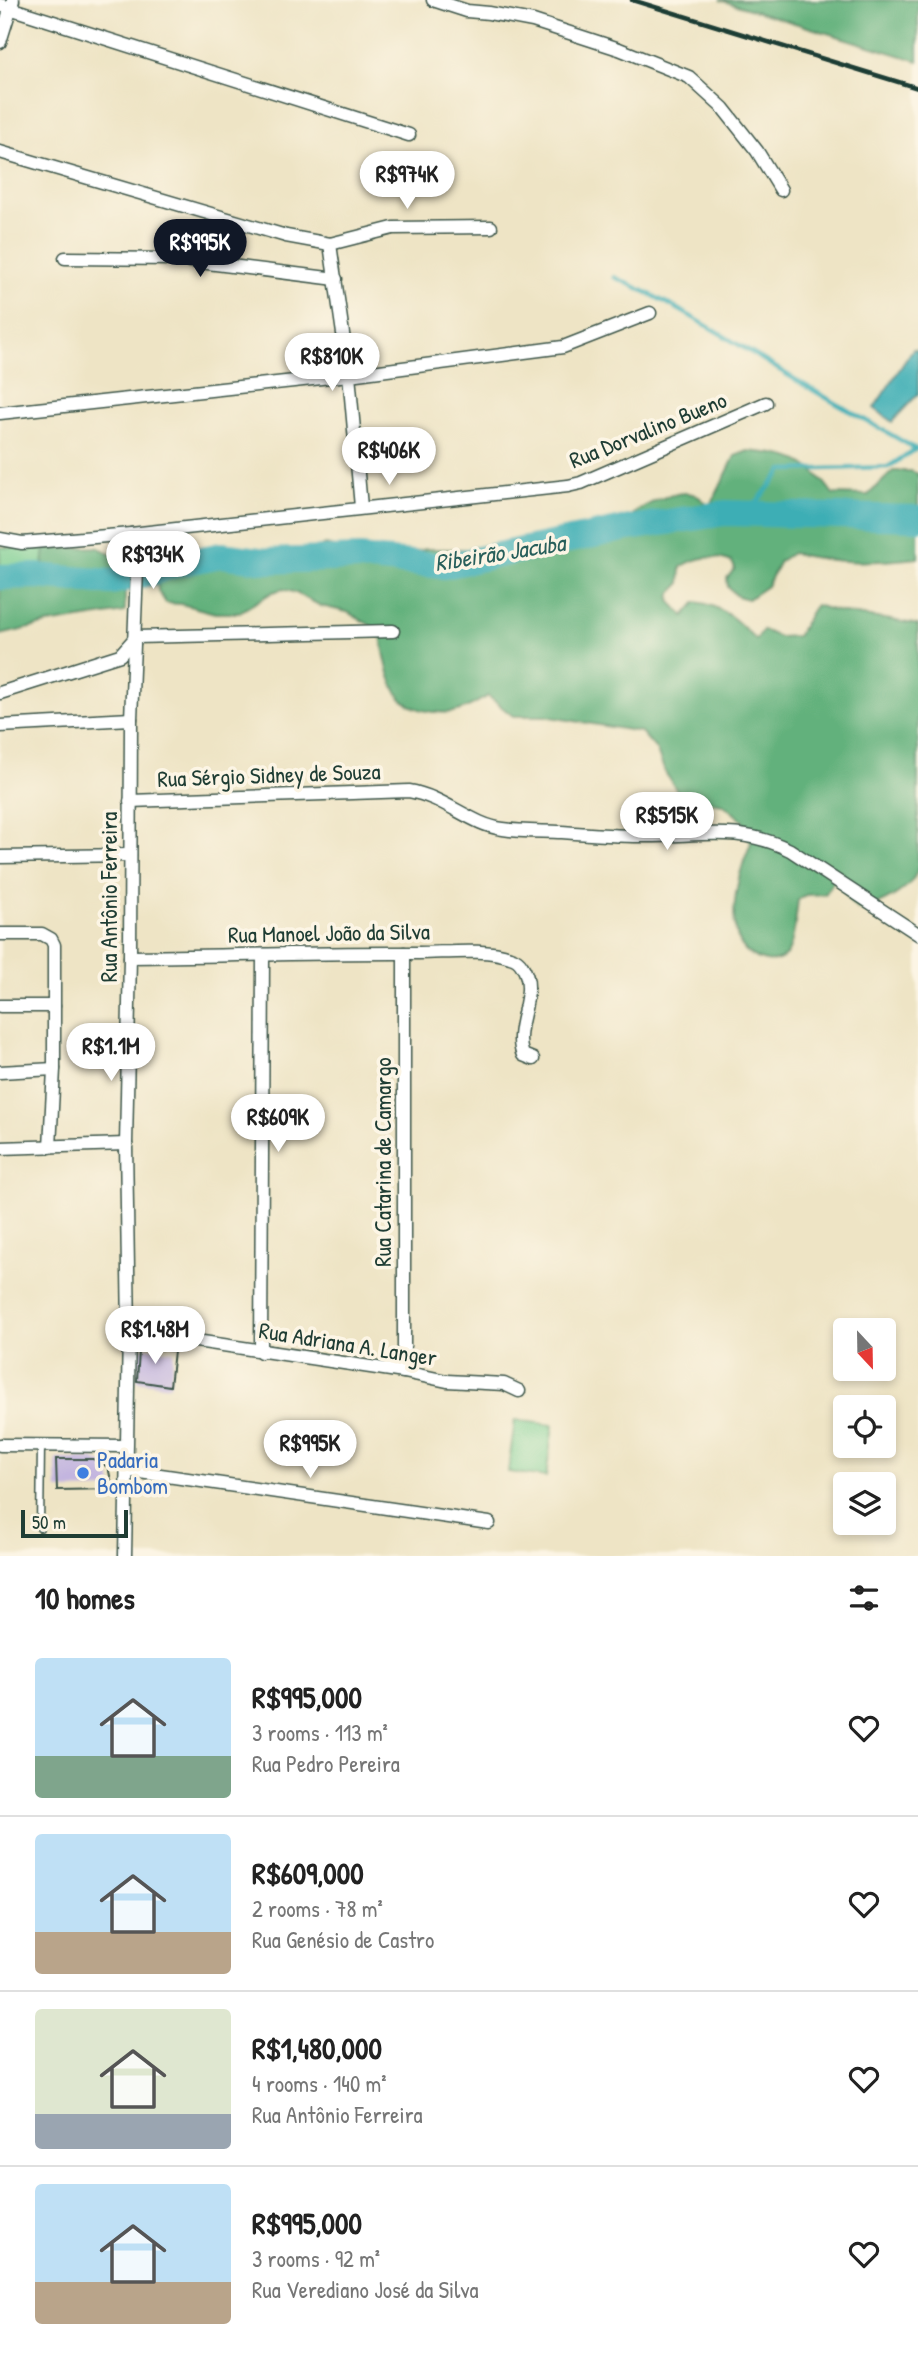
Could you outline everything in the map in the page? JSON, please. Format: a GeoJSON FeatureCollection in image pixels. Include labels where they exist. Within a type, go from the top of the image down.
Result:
{"type":"FeatureCollection","features":[{"type":"Feature","properties":{"kind":"street"},"geometry":{"type":"LineString","coordinates":[[433,0],[467,11],[533,21],[619,49],[689,77],[723,108],[757,151],[781,190]]}},
{"type":"Feature","properties":{"kind":"street"},"geometry":{"type":"LineString","coordinates":[[0,42],[8,4],[409,135]]}},
{"type":"Feature","properties":{"kind":"street"},"geometry":{"type":"LineString","coordinates":[[0,152],[286,236],[330,244],[393,228],[491,227]]}},
{"type":"Feature","properties":{"kind":"street"},"geometry":{"type":"LineString","coordinates":[[330,244],[349,375],[361,507]]}},
{"type":"Feature","properties":{"kind":"street"},"geometry":{"type":"LineString","coordinates":[[65,258],[175,259],[336,279]]}},
{"type":"Feature","properties":{"kind":"street"},"geometry":{"type":"LineString","coordinates":[[0,413],[349,375],[563,347],[650,313]]}},
{"type":"Feature","properties":{"kind":"street","name":"Rua Dorvalino Bueno"},"geometry":{"type":"LineString","coordinates":[[0,539],[22,543],[131,534],[581,483],[766,403]]}},
{"type":"Feature","properties":{"kind":"street","name":"Rua Antônio Ferreira"},"geometry":{"type":"LineString","coordinates":[[125,1556],[129,1331],[126,1144],[130,801],[137,570],[131,534]]}},
{"type":"Feature","properties":{"kind":"street"},"geometry":{"type":"LineString","coordinates":[[0,694],[120,654],[136,637],[393,631]]}},
{"type":"Feature","properties":{"kind":"street"},"geometry":{"type":"LineString","coordinates":[[0,726],[131,719]]}},
{"type":"Feature","properties":{"kind":"street","name":"Rua Sérgio Sidney de Souza"},"geometry":{"type":"LineString","coordinates":[[130,801],[409,791],[426,794],[480,822],[503,829],[643,836],[719,833],[747,835],[771,841],[790,850],[918,934]]}},
{"type":"Feature","properties":{"kind":"street"},"geometry":{"type":"LineString","coordinates":[[0,857],[130,855]]}},
{"type":"Feature","properties":{"kind":"street"},"geometry":{"type":"LineString","coordinates":[[0,934],[41,934],[51,939],[54,950],[54,1069],[50,1147]]}},
{"type":"Feature","properties":{"kind":"street","name":"Rua Manoel João da Silva"},"geometry":{"type":"LineString","coordinates":[[130,957],[404,953],[509,956],[523,967],[529,988],[519,1045],[523,1055],[533,1059]]}},
{"type":"Feature","properties":{"kind":"street","name":"Rua Catarina de Camargo"},"geometry":{"type":"LineString","coordinates":[[404,953],[404,1372]]}},
{"type":"Feature","properties":{"kind":"street"},"geometry":{"type":"LineString","coordinates":[[261,1352],[263,956]]}},
{"type":"Feature","properties":{"kind":"street"},"geometry":{"type":"LineString","coordinates":[[0,1006],[54,1006]]}},
{"type":"Feature","properties":{"kind":"street"},"geometry":{"type":"LineString","coordinates":[[0,1072],[54,1069]]}},
{"type":"Feature","properties":{"kind":"street"},"geometry":{"type":"LineString","coordinates":[[0,1148],[126,1144]]}},
{"type":"Feature","properties":{"kind":"street","name":"Rua Adriana A. Langer"},"geometry":{"type":"LineString","coordinates":[[129,1331],[404,1372],[447,1381],[504,1384],[519,1391]]}},
{"type":"Feature","properties":{"kind":"street"},"geometry":{"type":"LineString","coordinates":[[0,1445],[126,1446]]}},
{"type":"Feature","properties":{"kind":"street"},"geometry":{"type":"LineString","coordinates":[[126,1470],[489,1523]]}},
{"type":"Feature","properties":{"kind":"lane"},"geometry":{"type":"LineString","coordinates":[[40,1528],[41,1446]]}},
{"type":"Feature","properties":{"kind":"green space"},"geometry":{"type":"Polygon","coordinates":[[[720,0],[918,0],[918,61],[720,0]]]}},
{"type":"Feature","properties":{"kind":"green space"},"geometry":{"type":"Polygon","coordinates":[[[748,451],[776,454],[797,460],[815,472],[833,494],[868,495],[893,471],[911,471],[918,474],[918,558],[855,562],[792,553],[780,561],[767,586],[748,599],[737,596],[728,587],[727,578],[735,568],[732,562],[705,558],[681,567],[680,584],[671,593],[670,601],[684,616],[696,602],[714,607],[729,615],[756,640],[763,630],[779,637],[797,636],[816,605],[918,625],[918,869],[902,890],[885,901],[859,910],[850,902],[837,876],[825,894],[806,895],[798,900],[789,949],[785,956],[775,961],[762,960],[748,952],[739,940],[735,925],[737,890],[751,843],[742,820],[723,804],[699,800],[677,791],[665,772],[656,749],[641,732],[544,716],[513,716],[488,696],[453,712],[415,708],[403,700],[394,687],[380,631],[347,612],[321,606],[283,589],[238,613],[215,613],[166,603],[158,591],[157,580],[181,568],[222,563],[286,563],[325,545],[367,559],[374,553],[373,550],[401,555],[426,549],[526,551],[568,544],[627,521],[646,506],[672,495],[691,494],[707,505],[712,503],[735,456],[748,451]]]}},
{"type":"Feature","properties":{"kind":"green space"},"geometry":{"type":"Polygon","coordinates":[[[0,547],[45,549],[43,575],[0,571],[0,547]]]}},
{"type":"Feature","properties":{"kind":"green space"},"geometry":{"type":"Polygon","coordinates":[[[97,547],[121,565],[125,581],[125,612],[47,624],[0,635],[0,571],[42,575],[45,549],[97,547]]]}},
{"type":"Feature","properties":{"kind":"green space"},"geometry":{"type":"Polygon","coordinates":[[[515,1420],[553,1425],[546,1477],[508,1472],[515,1420]]]}},
{"type":"Feature","properties":{"kind":"water"},"geometry":{"type":"Polygon","coordinates":[[[913,349],[918,350],[918,394],[892,422],[874,408],[913,349]]]}},
{"type":"Feature","properties":{"kind":"building"},"geometry":{"type":"Polygon","coordinates":[[[145,1347],[174,1351],[170,1386],[137,1381],[139,1351],[145,1347]]]}},
{"type":"Feature","properties":{"kind":"building","name":"Padaria Bombom"},"geometry":{"type":"Polygon","coordinates":[[[56,1459],[93,1459],[108,1467],[113,1489],[57,1490],[56,1459]]]}},
{"type":"Feature","properties":{"kind":"waterway"},"geometry":{"type":"LineString","coordinates":[[614,277],[680,310],[916,449],[888,467],[783,470],[747,514]]}},
{"type":"Feature","properties":{"kind":"waterway","name":"Ribeirão Jacuba"},"geometry":{"type":"LineString","coordinates":[[0,577],[36,576],[111,582],[221,555],[267,561],[359,558],[444,566],[623,529],[725,513],[918,518]]}},
{"type":"Feature","properties":{"kind":"railway"},"geometry":{"type":"LineString","coordinates":[[632,0],[918,88]]}},
{"type":"Feature","properties":{"kind":"place","name":"Padaria Bombom"},"geometry":{"type":"Point","coordinates":[83,1473]}}]}
